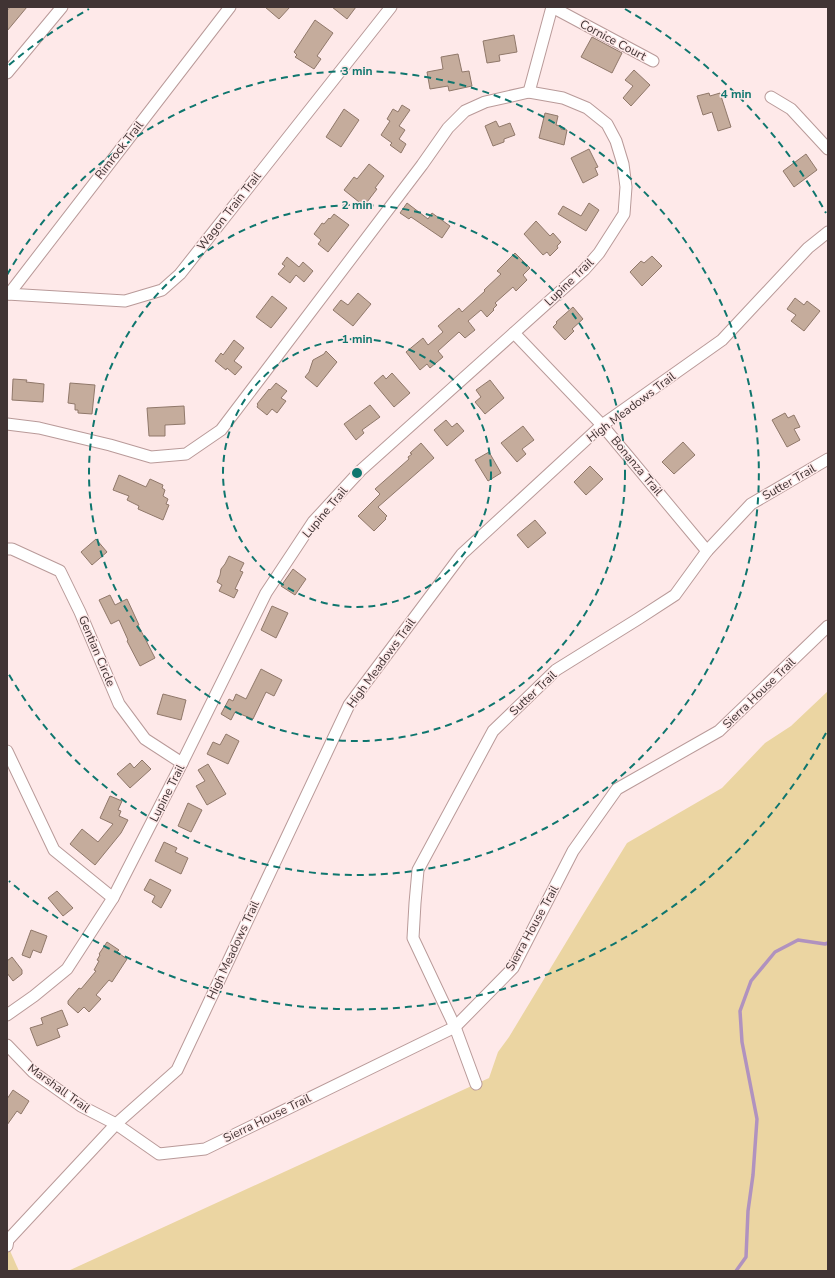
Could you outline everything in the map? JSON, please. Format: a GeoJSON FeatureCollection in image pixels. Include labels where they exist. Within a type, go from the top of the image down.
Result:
{"type":"FeatureCollection","features":[{"type":"Feature","properties":{"kind":"street"},"geometry":{"type":"LineString","coordinates":[[7,73],[62,7]]}},
{"type":"Feature","properties":{"kind":"street","name":"Rimrock Trail"},"geometry":{"type":"LineString","coordinates":[[8,294],[230,7]]}},
{"type":"Feature","properties":{"kind":"street","name":"Wagon Train Trail"},"geometry":{"type":"LineString","coordinates":[[8,294],[125,301],[162,290],[180,274],[391,7]]}},
{"type":"Feature","properties":{"kind":"street","name":"Cornice Court"},"geometry":{"type":"LineString","coordinates":[[530,92],[552,7],[652,61]]}},
{"type":"Feature","properties":{"kind":"street","name":"Lupine Trail"},"geometry":{"type":"LineString","coordinates":[[7,424],[39,428],[110,445],[151,457],[186,454],[221,430],[422,165],[448,128],[465,111],[485,102],[530,92],[563,98],[587,108],[607,124],[616,141],[623,164],[626,187],[624,214],[599,253],[584,270],[360,471],[313,522],[266,593],[113,898],[67,969],[34,996],[7,1015]]}},
{"type":"Feature","properties":{"kind":"street"},"geometry":{"type":"LineString","coordinates":[[771,97],[791,109],[828,149]]}},
{"type":"Feature","properties":{"kind":"street","name":"High Meadows Trail"},"geometry":{"type":"LineString","coordinates":[[8,1243],[116,1124],[177,1070],[349,705],[462,554],[602,425],[722,340],[808,248],[828,232]]}},
{"type":"Feature","properties":{"kind":"street","name":"Bonanza Trail"},"geometry":{"type":"LineString","coordinates":[[514,333],[602,425],[707,551]]}},
{"type":"Feature","properties":{"kind":"street","name":"Sutter Trail"},"geometry":{"type":"LineString","coordinates":[[476,1084],[455,1027],[413,938],[418,870],[493,730],[556,670],[675,595],[707,551],[752,504],[828,459]]}},
{"type":"Feature","properties":{"kind":"street","name":"Gentian Circle"},"geometry":{"type":"LineString","coordinates":[[7,550],[12,549],[60,571],[80,612],[119,704],[145,739],[182,763]]}},
{"type":"Feature","properties":{"kind":"street","name":"Sierra House Trail"},"geometry":{"type":"LineString","coordinates":[[116,1124],[159,1154],[205,1149],[455,1027],[513,968],[573,851],[617,789],[720,731],[828,626]]}},
{"type":"Feature","properties":{"kind":"street"},"geometry":{"type":"LineString","coordinates":[[7,751],[54,850],[113,898]]}},
{"type":"Feature","properties":{"kind":"street","name":"Marshall Trail"},"geometry":{"type":"LineString","coordinates":[[7,1045],[33,1072],[81,1106],[116,1124]]}},
{"type":"Feature","properties":{"kind":"shaded area"},"geometry":{"type":"Polygon","coordinates":[[[828,691],[828,1271],[68,1271],[489,1078],[498,1052],[509,1037],[627,843],[722,788],[765,743],[791,726],[828,691]]]}},
{"type":"Feature","properties":{"kind":"shaded area"},"geometry":{"type":"Polygon","coordinates":[[[7,1244],[19,1271],[7,1271],[7,1244]]]}},
{"type":"Feature","properties":{"kind":"building"},"geometry":{"type":"Polygon","coordinates":[[[10,7],[27,7],[7,31],[7,11],[10,7]]]}},
{"type":"Feature","properties":{"kind":"building"},"geometry":{"type":"Polygon","coordinates":[[[265,7],[290,7],[279,19],[265,7]]]}},
{"type":"Feature","properties":{"kind":"building"},"geometry":{"type":"Polygon","coordinates":[[[332,7],[356,7],[347,19],[332,7]]]}},
{"type":"Feature","properties":{"kind":"building"},"geometry":{"type":"Polygon","coordinates":[[[315,20],[333,33],[317,56],[321,59],[314,69],[295,57],[297,55],[294,52],[315,20]]]}},
{"type":"Feature","properties":{"kind":"building"},"geometry":{"type":"Polygon","coordinates":[[[514,35],[517,52],[499,55],[500,61],[487,63],[483,41],[514,35]]]}},
{"type":"Feature","properties":{"kind":"building"},"geometry":{"type":"Polygon","coordinates":[[[592,37],[622,53],[612,73],[581,57],[592,37]]]}},
{"type":"Feature","properties":{"kind":"building"},"geometry":{"type":"Polygon","coordinates":[[[458,54],[462,72],[469,71],[472,86],[449,91],[448,86],[430,89],[427,72],[443,69],[441,57],[458,54]]]}},
{"type":"Feature","properties":{"kind":"building"},"geometry":{"type":"Polygon","coordinates":[[[634,70],[650,85],[631,106],[623,98],[633,86],[625,80],[634,70]]]}},
{"type":"Feature","properties":{"kind":"building"},"geometry":{"type":"Polygon","coordinates":[[[709,93],[710,96],[720,93],[731,127],[718,131],[712,112],[703,115],[697,96],[709,93]]]}},
{"type":"Feature","properties":{"kind":"building"},"geometry":{"type":"Polygon","coordinates":[[[402,105],[410,110],[399,126],[405,130],[399,139],[406,144],[401,153],[390,145],[392,143],[381,135],[390,121],[387,119],[393,109],[398,112],[402,105]]]}},
{"type":"Feature","properties":{"kind":"building"},"geometry":{"type":"Polygon","coordinates":[[[344,109],[359,120],[341,147],[326,137],[344,109]]]}},
{"type":"Feature","properties":{"kind":"building"},"geometry":{"type":"Polygon","coordinates":[[[545,113],[558,116],[556,125],[561,126],[561,129],[567,130],[564,145],[539,138],[545,113]]]}},
{"type":"Feature","properties":{"kind":"building"},"geometry":{"type":"Polygon","coordinates":[[[496,121],[499,127],[510,123],[515,135],[504,139],[504,142],[493,146],[485,126],[496,121]]]}},
{"type":"Feature","properties":{"kind":"building"},"geometry":{"type":"Polygon","coordinates":[[[589,149],[598,167],[595,168],[598,175],[583,183],[571,158],[589,149]]]}},
{"type":"Feature","properties":{"kind":"building"},"geometry":{"type":"Polygon","coordinates":[[[806,154],[817,170],[794,187],[783,171],[806,154]]]}},
{"type":"Feature","properties":{"kind":"building"},"geometry":{"type":"Polygon","coordinates":[[[369,164],[384,176],[375,188],[377,189],[364,206],[344,190],[354,177],[357,179],[369,164]]]}},
{"type":"Feature","properties":{"kind":"building"},"geometry":{"type":"Polygon","coordinates":[[[407,203],[428,219],[432,213],[450,226],[442,238],[411,217],[409,219],[400,213],[407,203]]]}},
{"type":"Feature","properties":{"kind":"building"},"geometry":{"type":"Polygon","coordinates":[[[589,203],[599,210],[586,231],[558,214],[563,206],[581,216],[589,203]]]}},
{"type":"Feature","properties":{"kind":"building"},"geometry":{"type":"Polygon","coordinates":[[[334,214],[349,225],[328,252],[318,244],[321,240],[314,234],[322,223],[324,224],[334,214]]]}},
{"type":"Feature","properties":{"kind":"building"},"geometry":{"type":"Polygon","coordinates":[[[536,221],[550,236],[553,233],[561,242],[557,246],[558,248],[550,256],[547,252],[543,255],[524,234],[536,221]]]}},
{"type":"Feature","properties":{"kind":"building"},"geometry":{"type":"Polygon","coordinates":[[[515,253],[530,268],[523,275],[527,280],[516,291],[513,287],[495,303],[497,305],[487,317],[481,310],[468,321],[475,330],[465,338],[459,332],[438,351],[443,357],[430,368],[427,364],[420,370],[406,352],[423,338],[428,345],[443,332],[438,326],[459,308],[462,312],[485,291],[484,290],[501,274],[497,271],[515,253]]]}},
{"type":"Feature","properties":{"kind":"building"},"geometry":{"type":"Polygon","coordinates":[[[652,256],[662,266],[642,286],[630,272],[641,261],[644,263],[652,256]]]}},
{"type":"Feature","properties":{"kind":"building"},"geometry":{"type":"Polygon","coordinates":[[[287,257],[299,267],[303,262],[313,271],[304,282],[296,275],[290,283],[278,274],[285,266],[282,264],[287,257]]]}},
{"type":"Feature","properties":{"kind":"building"},"geometry":{"type":"Polygon","coordinates":[[[358,293],[371,304],[353,326],[333,310],[341,300],[348,305],[358,293]]]}},
{"type":"Feature","properties":{"kind":"building"},"geometry":{"type":"Polygon","coordinates":[[[272,296],[287,308],[271,328],[256,317],[272,296]]]}},
{"type":"Feature","properties":{"kind":"building"},"geometry":{"type":"Polygon","coordinates":[[[795,298],[804,305],[807,301],[820,311],[804,331],[791,321],[796,315],[787,309],[795,298]]]}},
{"type":"Feature","properties":{"kind":"building"},"geometry":{"type":"Polygon","coordinates":[[[573,307],[583,319],[572,329],[574,331],[565,340],[553,327],[557,323],[556,322],[573,307]]]}},
{"type":"Feature","properties":{"kind":"building"},"geometry":{"type":"Polygon","coordinates":[[[234,340],[244,348],[234,361],[242,367],[235,375],[215,361],[221,353],[223,355],[234,340]]]}},
{"type":"Feature","properties":{"kind":"building"},"geometry":{"type":"Polygon","coordinates":[[[326,351],[337,362],[317,387],[305,377],[309,372],[313,360],[324,354],[326,351]]]}},
{"type":"Feature","properties":{"kind":"building"},"geometry":{"type":"Polygon","coordinates":[[[392,373],[410,393],[394,407],[374,383],[383,375],[386,379],[392,373]]]}},
{"type":"Feature","properties":{"kind":"building"},"geometry":{"type":"Polygon","coordinates":[[[13,379],[27,380],[26,382],[44,384],[43,402],[12,400],[13,379]]]}},
{"type":"Feature","properties":{"kind":"building"},"geometry":{"type":"Polygon","coordinates":[[[490,380],[504,398],[485,414],[475,402],[481,397],[476,390],[490,380]]]}},
{"type":"Feature","properties":{"kind":"building"},"geometry":{"type":"Polygon","coordinates":[[[70,383],[95,385],[92,414],[78,413],[78,410],[75,410],[75,404],[68,403],[70,383]]]}},
{"type":"Feature","properties":{"kind":"building"},"geometry":{"type":"Polygon","coordinates":[[[276,383],[287,391],[281,398],[286,401],[277,413],[272,409],[267,415],[257,407],[257,404],[276,383]]]}},
{"type":"Feature","properties":{"kind":"building"},"geometry":{"type":"Polygon","coordinates":[[[370,405],[380,417],[362,430],[364,433],[356,440],[344,424],[370,405]]]}},
{"type":"Feature","properties":{"kind":"building"},"geometry":{"type":"Polygon","coordinates":[[[184,406],[185,424],[165,425],[165,436],[149,436],[147,408],[184,406]]]}},
{"type":"Feature","properties":{"kind":"building"},"geometry":{"type":"Polygon","coordinates":[[[785,413],[788,418],[794,415],[800,427],[794,429],[800,440],[787,447],[772,420],[785,413]]]}},
{"type":"Feature","properties":{"kind":"building"},"geometry":{"type":"Polygon","coordinates":[[[446,420],[452,427],[457,423],[464,431],[447,446],[434,430],[446,420]]]}},
{"type":"Feature","properties":{"kind":"building"},"geometry":{"type":"Polygon","coordinates":[[[523,426],[534,440],[522,449],[526,454],[517,462],[501,443],[523,426]]]}},
{"type":"Feature","properties":{"kind":"building"},"geometry":{"type":"Polygon","coordinates":[[[683,442],[695,455],[674,474],[662,462],[683,442]]]}},
{"type":"Feature","properties":{"kind":"building"},"geometry":{"type":"Polygon","coordinates":[[[421,443],[434,458],[378,507],[387,516],[385,518],[386,519],[374,531],[358,516],[380,494],[375,489],[409,459],[408,457],[412,454],[410,453],[421,443]]]}},
{"type":"Feature","properties":{"kind":"building"},"geometry":{"type":"Polygon","coordinates":[[[489,452],[501,473],[488,481],[475,460],[489,452]]]}},
{"type":"Feature","properties":{"kind":"building"},"geometry":{"type":"Polygon","coordinates":[[[590,466],[603,479],[586,495],[574,482],[590,466]]]}},
{"type":"Feature","properties":{"kind":"building"},"geometry":{"type":"Polygon","coordinates":[[[119,475],[146,487],[150,479],[163,485],[162,488],[165,490],[163,496],[168,499],[166,504],[169,505],[163,520],[138,509],[139,506],[127,500],[129,496],[113,490],[119,475]]]}},
{"type":"Feature","properties":{"kind":"building"},"geometry":{"type":"Polygon","coordinates":[[[535,520],[546,533],[528,548],[517,535],[535,520]]]}},
{"type":"Feature","properties":{"kind":"building"},"geometry":{"type":"Polygon","coordinates":[[[96,539],[107,552],[92,565],[81,552],[96,539]]]}},
{"type":"Feature","properties":{"kind":"building"},"geometry":{"type":"Polygon","coordinates":[[[229,556],[244,563],[240,571],[243,572],[235,589],[238,590],[234,598],[219,591],[222,585],[217,582],[221,569],[229,556]]]}},
{"type":"Feature","properties":{"kind":"building"},"geometry":{"type":"Polygon","coordinates":[[[293,569],[306,579],[295,595],[281,586],[293,569]]]}},
{"type":"Feature","properties":{"kind":"building"},"geometry":{"type":"Polygon","coordinates":[[[110,595],[115,605],[127,599],[138,625],[155,658],[140,666],[127,641],[128,640],[119,620],[111,624],[99,600],[110,595]]]}},
{"type":"Feature","properties":{"kind":"building"},"geometry":{"type":"Polygon","coordinates":[[[272,606],[288,613],[276,638],[261,630],[272,606]]]}},
{"type":"Feature","properties":{"kind":"building"},"geometry":{"type":"Polygon","coordinates":[[[261,669],[282,680],[274,696],[266,692],[253,719],[235,712],[231,720],[221,714],[229,699],[233,701],[236,694],[246,699],[261,669]]]}},
{"type":"Feature","properties":{"kind":"building"},"geometry":{"type":"Polygon","coordinates":[[[163,694],[186,700],[181,720],[157,714],[163,694]]]}},
{"type":"Feature","properties":{"kind":"building"},"geometry":{"type":"Polygon","coordinates":[[[226,734],[239,741],[228,764],[207,754],[213,742],[220,745],[226,734]]]}},
{"type":"Feature","properties":{"kind":"building"},"geometry":{"type":"Polygon","coordinates":[[[142,760],[151,769],[130,788],[117,774],[130,763],[134,768],[142,760]]]}},
{"type":"Feature","properties":{"kind":"building"},"geometry":{"type":"Polygon","coordinates":[[[208,764],[226,794],[207,805],[196,786],[205,781],[198,770],[208,764]]]}},
{"type":"Feature","properties":{"kind":"building"},"geometry":{"type":"Polygon","coordinates":[[[110,796],[122,801],[118,810],[121,811],[119,816],[128,820],[121,833],[95,865],[70,844],[82,829],[98,842],[113,824],[100,818],[110,796]]]}},
{"type":"Feature","properties":{"kind":"building"},"geometry":{"type":"Polygon","coordinates":[[[188,803],[202,810],[191,832],[178,826],[188,803]]]}},
{"type":"Feature","properties":{"kind":"building"},"geometry":{"type":"Polygon","coordinates":[[[164,842],[177,848],[175,852],[188,858],[181,874],[155,861],[164,842]]]}},
{"type":"Feature","properties":{"kind":"building"},"geometry":{"type":"Polygon","coordinates":[[[150,879],[171,890],[161,908],[152,902],[155,896],[144,890],[150,879]]]}},
{"type":"Feature","properties":{"kind":"building"},"geometry":{"type":"Polygon","coordinates":[[[57,891],[73,908],[63,916],[48,898],[57,891]]]}},
{"type":"Feature","properties":{"kind":"building"},"geometry":{"type":"Polygon","coordinates":[[[31,930],[47,936],[41,953],[33,950],[30,958],[22,955],[31,930]]]}},
{"type":"Feature","properties":{"kind":"building"},"geometry":{"type":"Polygon","coordinates":[[[107,942],[119,950],[117,952],[127,959],[112,982],[109,980],[96,995],[101,999],[89,1012],[84,1007],[78,1013],[68,1004],[68,1001],[79,988],[81,989],[96,971],[94,970],[99,961],[97,960],[100,955],[99,954],[107,942]]]}},
{"type":"Feature","properties":{"kind":"building"},"geometry":{"type":"Polygon","coordinates":[[[12,957],[22,970],[22,974],[13,981],[7,973],[7,961],[12,957]]]}},
{"type":"Feature","properties":{"kind":"building"},"geometry":{"type":"Polygon","coordinates":[[[62,1010],[68,1025],[57,1029],[60,1037],[37,1046],[30,1028],[43,1024],[41,1018],[62,1010]]]}},
{"type":"Feature","properties":{"kind":"building"},"geometry":{"type":"Polygon","coordinates":[[[13,1090],[29,1101],[21,1114],[17,1111],[7,1125],[7,1099],[13,1090]]]}},
{"type":"Feature","properties":{"kind":"waterway"},"geometry":{"type":"LineString","coordinates":[[736,1271],[746,1257],[748,1211],[753,1175],[757,1119],[742,1042],[740,1011],[751,981],[775,952],[798,940],[825,944],[828,943]]}}]}
